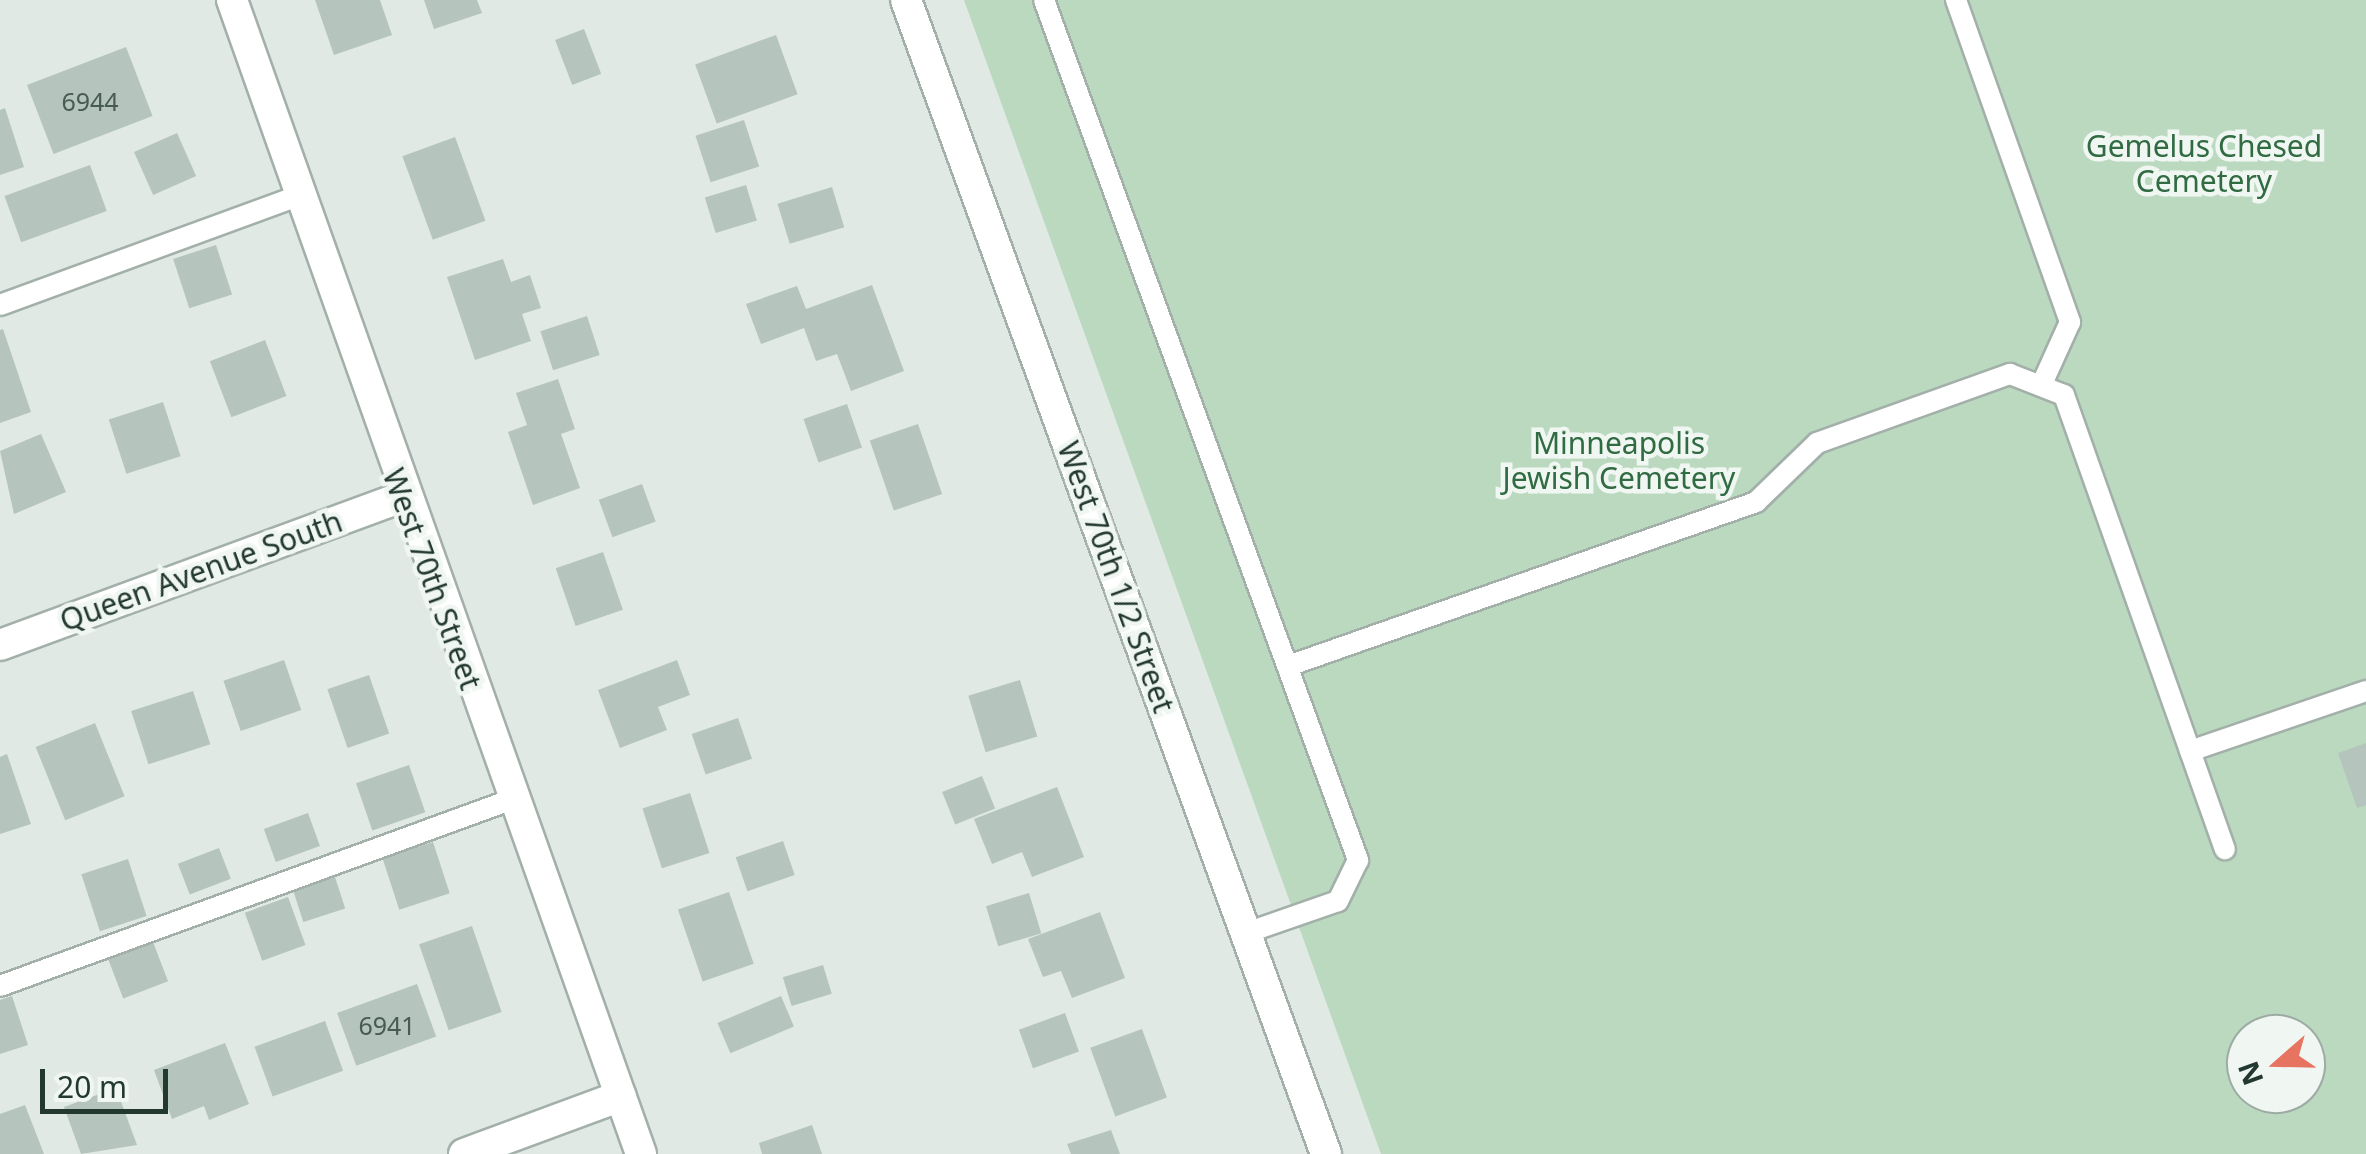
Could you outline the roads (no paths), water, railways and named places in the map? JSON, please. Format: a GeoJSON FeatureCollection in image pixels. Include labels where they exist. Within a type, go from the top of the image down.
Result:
{"type":"FeatureCollection","features":[{"type":"Feature","properties":{"kind":"street","name":"West 70th Street"},"geometry":{"type":"LineString","coordinates":[[232,0],[402,497],[642,1154]]}},
{"type":"Feature","properties":{"kind":"street","name":"West 70th 1/2 Street"},"geometry":{"type":"LineString","coordinates":[[906,0],[1326,1154]]}},
{"type":"Feature","properties":{"kind":"street","name":"Queen Avenue South"},"geometry":{"type":"LineString","coordinates":[[0,645],[402,497]]}},
{"type":"Feature","properties":{"kind":"street"},"geometry":{"type":"LineString","coordinates":[[464,1154],[620,1096]]}},
{"type":"Feature","properties":{"kind":"lane"},"geometry":{"type":"LineString","coordinates":[[1044,0],[1358,860],[1338,901],[1246,933]]}},
{"type":"Feature","properties":{"kind":"lane"},"geometry":{"type":"LineString","coordinates":[[1956,0],[2070,322],[2041,386]]}},
{"type":"Feature","properties":{"kind":"lane"},"geometry":{"type":"LineString","coordinates":[[0,305],[298,196]]}},
{"type":"Feature","properties":{"kind":"lane"},"geometry":{"type":"LineString","coordinates":[[1288,666],[1756,502],[1816,444],[2010,374],[2064,395],[2225,849]]}},
{"type":"Feature","properties":{"kind":"lane"},"geometry":{"type":"LineString","coordinates":[[2190,750],[2366,691]]}},
{"type":"Feature","properties":{"kind":"lane"},"geometry":{"type":"LineString","coordinates":[[0,986],[513,799]]}},
{"type":"Feature","properties":{"kind":"park label","name":"Gemelus Chesed Cemetery"},"geometry":{"type":"Point","coordinates":[2204,163]}},
{"type":"Feature","properties":{"kind":"park label","name":"Minneapolis Jewish Cemetery"},"geometry":{"type":"Point","coordinates":[1619,460]}}]}
